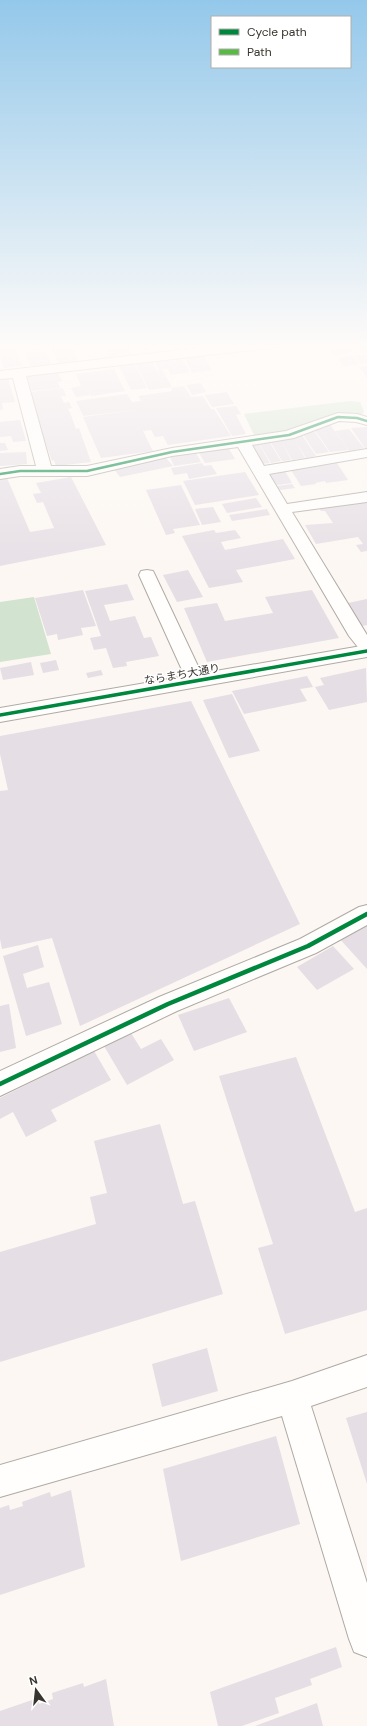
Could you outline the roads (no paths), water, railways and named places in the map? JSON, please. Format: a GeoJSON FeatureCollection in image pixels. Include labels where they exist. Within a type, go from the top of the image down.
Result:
{"type":"FeatureCollection","features":[{"type":"Feature","properties":{"kind":"street"},"geometry":{"type":"LineString","coordinates":[[32,424],[44,470]]}},
{"type":"Feature","properties":{"kind":"street"},"geometry":{"type":"LineString","coordinates":[[0,474],[44,470],[87,471],[172,452],[289,435],[320,424]]}},
{"type":"Feature","properties":{"kind":"street"},"geometry":{"type":"LineString","coordinates":[[242,441],[284,509],[358,636],[367,647]]}},
{"type":"Feature","properties":{"kind":"street"},"geometry":{"type":"LineString","coordinates":[[260,471],[367,453]]}},
{"type":"Feature","properties":{"kind":"street"},"geometry":{"type":"LineString","coordinates":[[284,509],[367,497]]}},
{"type":"Feature","properties":{"kind":"street"},"geometry":{"type":"LineString","coordinates":[[147,575],[196,681]]}},
{"type":"Feature","properties":{"kind":"street","name":"ならまち大通り"},"geometry":{"type":"LineString","coordinates":[[0,715],[367,651]]}},
{"type":"Feature","properties":{"kind":"street"},"geometry":{"type":"LineString","coordinates":[[0,1084],[168,1004],[308,946],[367,914]]}},
{"type":"Feature","properties":{"kind":"street"},"geometry":{"type":"LineString","coordinates":[[0,1480],[292,1397],[367,1372]]}},
{"type":"Feature","properties":{"kind":"street"},"geometry":{"type":"LineString","coordinates":[[292,1397],[367,1638]]}}]}
